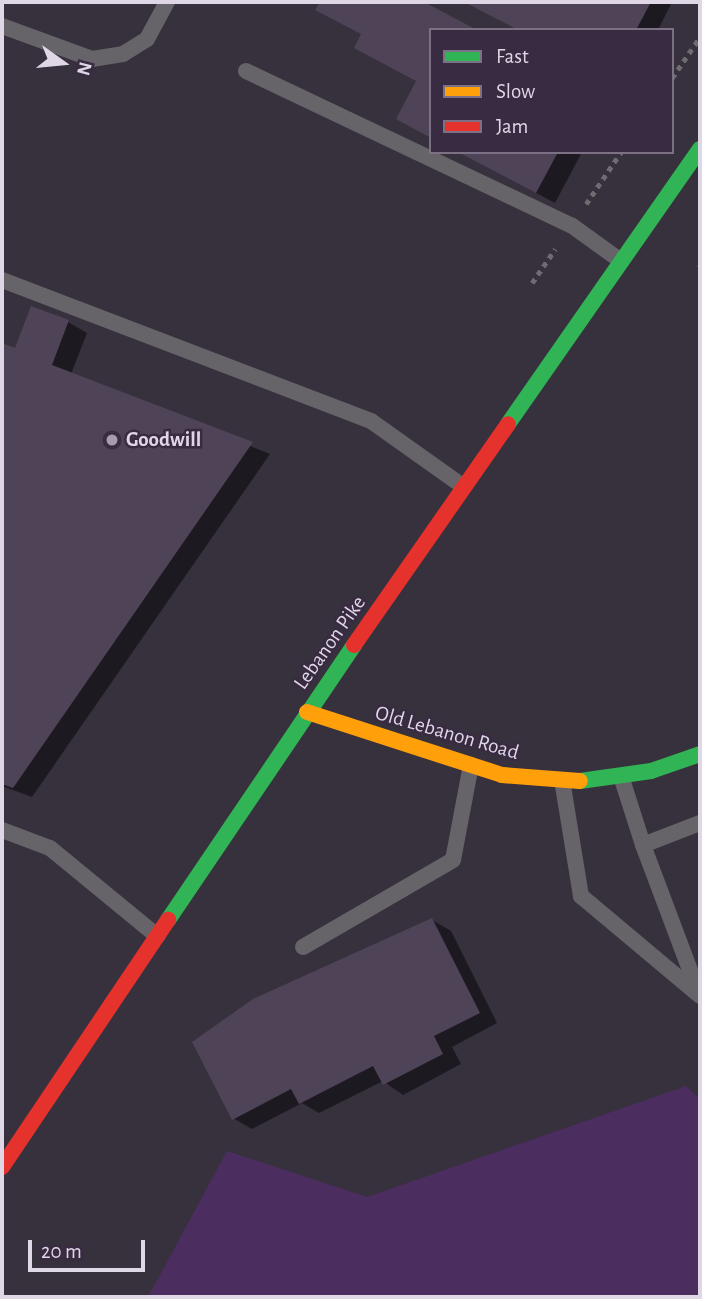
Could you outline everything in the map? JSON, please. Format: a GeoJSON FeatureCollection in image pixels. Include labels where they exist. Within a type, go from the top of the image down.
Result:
{"type":"FeatureCollection","features":[{"type":"Feature","properties":{"kind":"main road","name":"Lebanon Pike"},"geometry":{"type":"LineString","coordinates":[[2,1167],[307,712],[700,149]]}},
{"type":"Feature","properties":{"kind":"main road","name":"Old Lebanon Road"},"geometry":{"type":"LineString","coordinates":[[307,712],[471,765],[562,780],[621,775],[700,754]]}},
{"type":"Feature","properties":{"kind":"lane"},"geometry":{"type":"LineString","coordinates":[[3,27],[92,59],[123,54],[147,39],[167,2]]}},
{"type":"Feature","properties":{"kind":"lane"},"geometry":{"type":"LineString","coordinates":[[246,71],[571,225],[622,261]]}},
{"type":"Feature","properties":{"kind":"lane"},"geometry":{"type":"LineString","coordinates":[[2,280],[370,421],[464,486]]}},
{"type":"Feature","properties":{"kind":"lane"},"geometry":{"type":"LineString","coordinates":[[303,947],[453,860],[471,765]]}},
{"type":"Feature","properties":{"kind":"lane"},"geometry":{"type":"LineString","coordinates":[[621,775],[643,845],[699,995]]}},
{"type":"Feature","properties":{"kind":"lane"},"geometry":{"type":"LineString","coordinates":[[562,780],[580,896],[699,995]]}},
{"type":"Feature","properties":{"kind":"lane"},"geometry":{"type":"LineString","coordinates":[[643,845],[700,823]]}},
{"type":"Feature","properties":{"kind":"lane"},"geometry":{"type":"LineString","coordinates":[[2,830],[50,848],[157,936]]}},
{"type":"Feature","properties":{"kind":"path"},"geometry":{"type":"LineString","coordinates":[[674,75],[700,37]]}},
{"type":"Feature","properties":{"kind":"shaded area"},"geometry":{"type":"Polygon","coordinates":[[[686,1086],[700,1099],[700,1297],[148,1297],[227,1151],[367,1197],[686,1086]]]}},
{"type":"Feature","properties":{"kind":"building"},"geometry":{"type":"Polygon","coordinates":[[[320,2],[424,2],[473,28],[429,28],[429,137],[396,119],[416,81],[354,48],[361,34],[315,10],[320,2]]]}},
{"type":"Feature","properties":{"kind":"building"},"geometry":{"type":"Polygon","coordinates":[[[464,2],[651,2],[637,28],[514,28],[464,2]]]}},
{"type":"Feature","properties":{"kind":"building"},"geometry":{"type":"Polygon","coordinates":[[[462,154],[557,154],[536,193],[462,154]]]}},
{"type":"Feature","properties":{"kind":"building"},"geometry":{"type":"Polygon","coordinates":[[[31,306],[69,320],[52,365],[253,442],[13,788],[2,784],[2,343],[15,348],[31,306]]]}},
{"type":"Feature","properties":{"kind":"building"},"geometry":{"type":"Polygon","coordinates":[[[432,918],[480,1013],[434,1036],[443,1054],[383,1085],[373,1066],[299,1104],[291,1089],[232,1120],[192,1042],[253,999],[432,918]]]}},
{"type":"Feature","properties":{"kind":"traffic: fast"},"geometry":{"type":"LineString","coordinates":[[508,424],[700,149]]}},
{"type":"Feature","properties":{"kind":"traffic: fast"},"geometry":{"type":"LineString","coordinates":[[168,920],[354,645]]}},
{"type":"Feature","properties":{"kind":"traffic: fast"},"geometry":{"type":"LineString","coordinates":[[580,781],[651,771],[700,754]]}},
{"type":"Feature","properties":{"kind":"traffic: slow"},"geometry":{"type":"LineString","coordinates":[[307,712],[502,775],[580,781]]}},
{"type":"Feature","properties":{"kind":"traffic: jam"},"geometry":{"type":"LineString","coordinates":[[354,645],[508,424]]}},
{"type":"Feature","properties":{"kind":"traffic: jam"},"geometry":{"type":"LineString","coordinates":[[2,1167],[168,920]]}},
{"type":"Feature","properties":{"kind":"place","name":"Goodwill"},"geometry":{"type":"Point","coordinates":[112,440]}}]}
